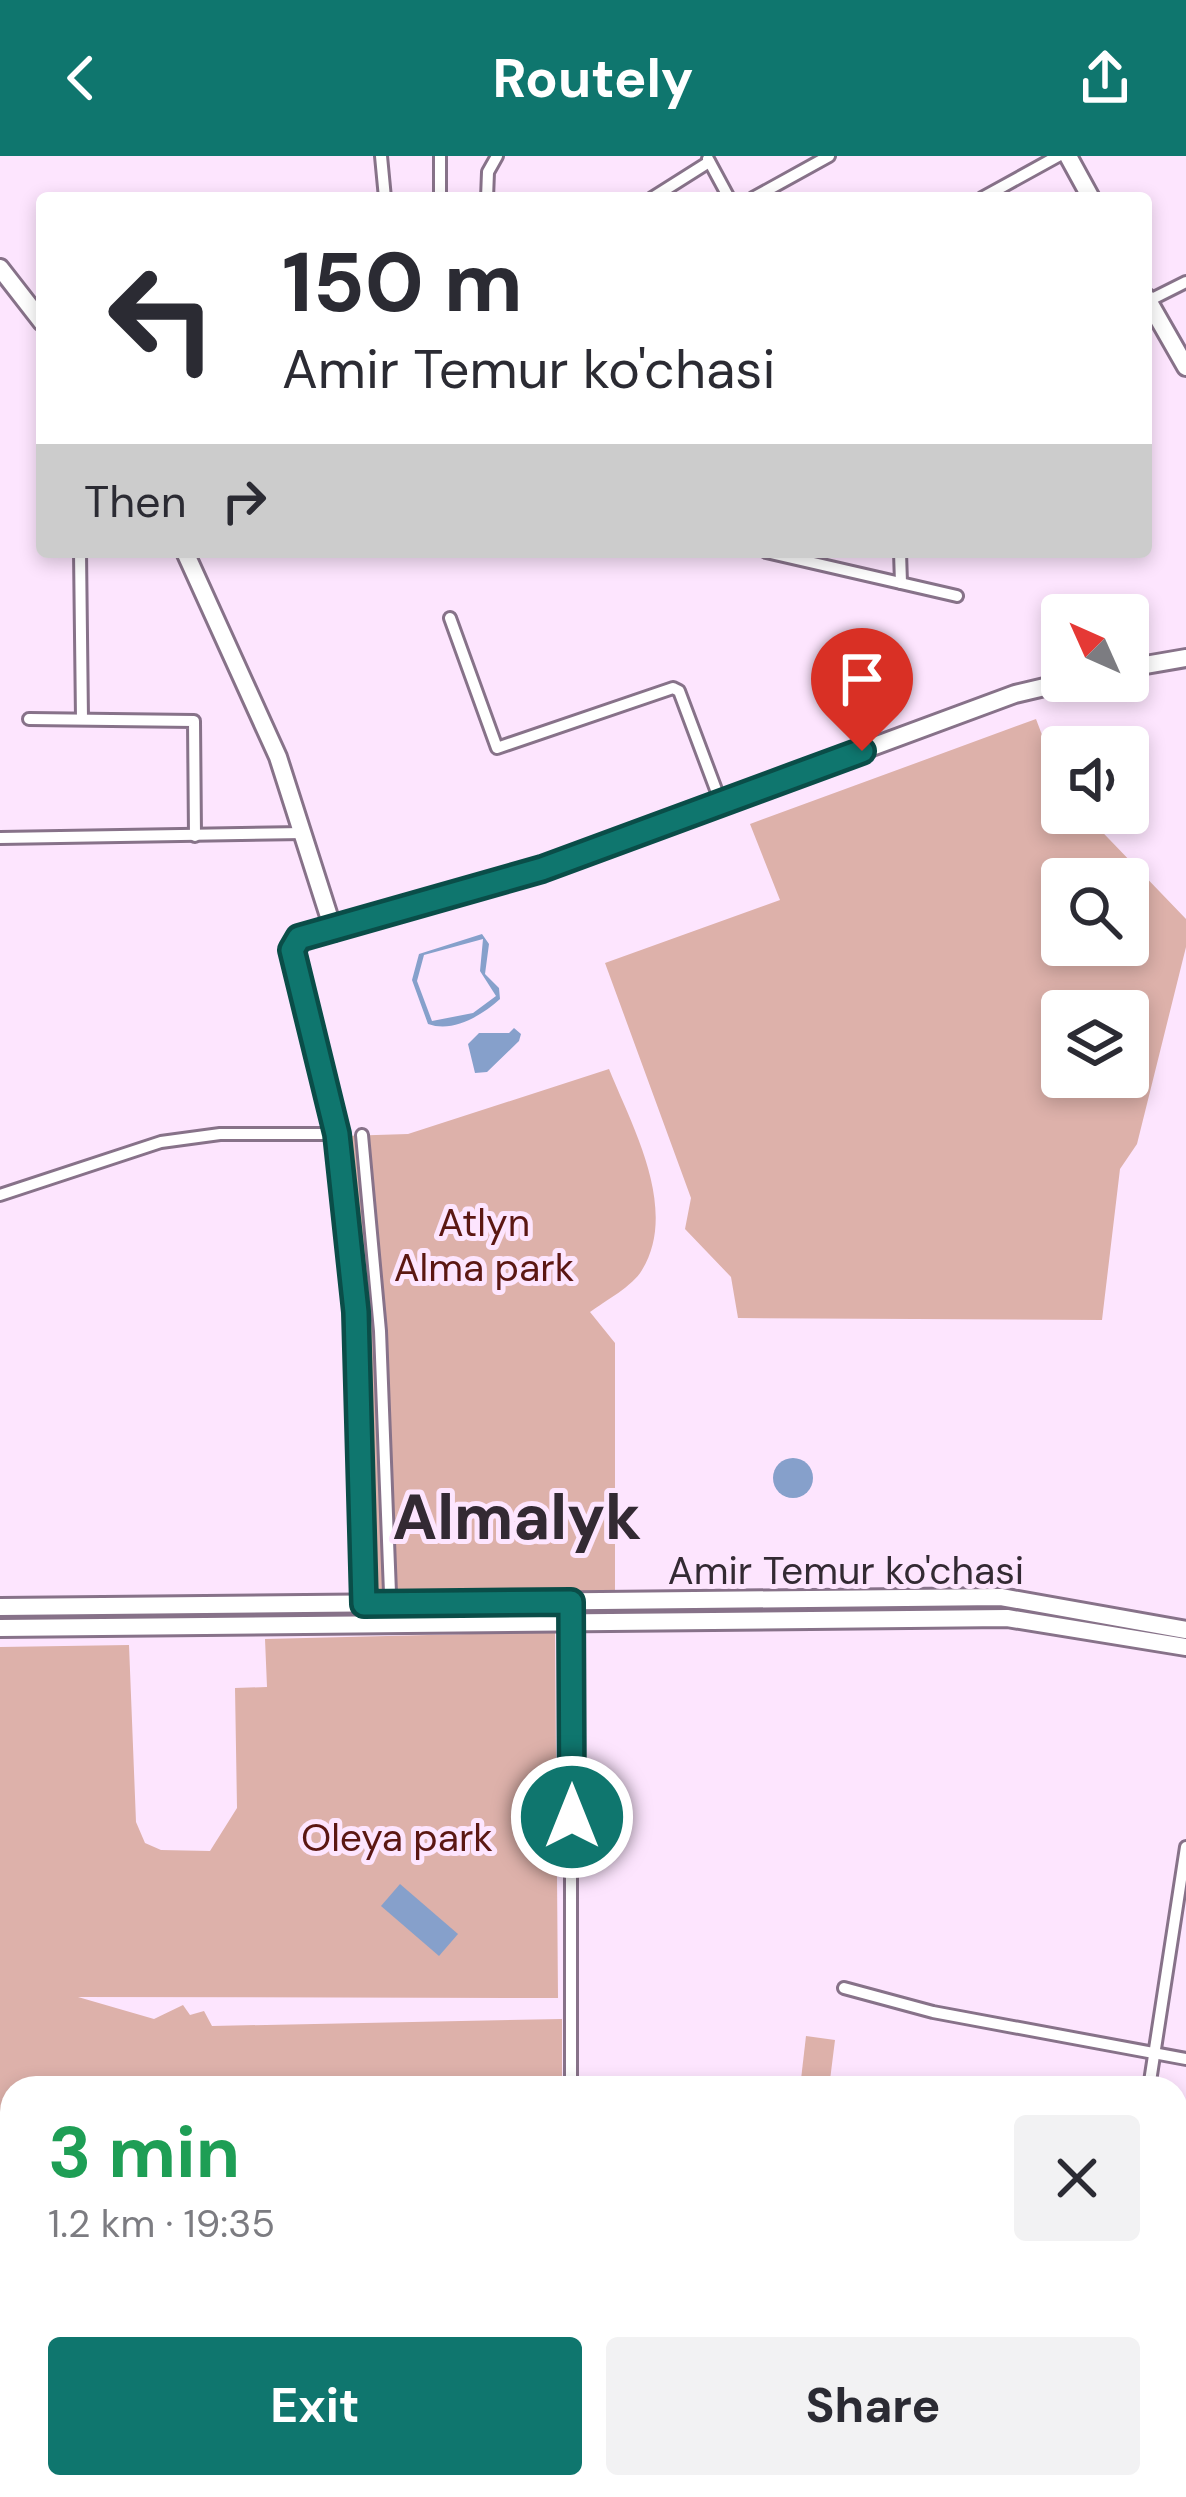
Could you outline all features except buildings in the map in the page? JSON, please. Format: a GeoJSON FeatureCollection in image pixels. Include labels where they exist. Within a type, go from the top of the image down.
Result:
{"type":"FeatureCollection","features":[{"type":"Feature","properties":{"kind":"main road"},"geometry":{"type":"LineString","coordinates":[[1068,156],[1088,192]]}},
{"type":"Feature","properties":{"kind":"main road"},"geometry":{"type":"LineString","coordinates":[[0,268],[36,314]]}},
{"type":"Feature","properties":{"kind":"main road"},"geometry":{"type":"LineString","coordinates":[[1152,308],[1186,367]]}},
{"type":"Feature","properties":{"kind":"main road"},"geometry":{"type":"LineString","coordinates":[[187,558],[306,833],[334,932]]}},
{"type":"Feature","properties":{"kind":"main road"},"geometry":{"type":"LineString","coordinates":[[1149,664],[1186,658]]}},
{"type":"Feature","properties":{"kind":"main road"},"geometry":{"type":"LineString","coordinates":[[364,1604],[356,1312],[337,1134],[292,950],[299,938],[334,932],[542,869],[1041,688]]}},
{"type":"Feature","properties":{"kind":"main road","name":"Amir Temur ko'chasi"},"geometry":{"type":"LineString","coordinates":[[0,1628],[266,1624],[1001,1597],[1186,1630]]}},
{"type":"Feature","properties":{"kind":"main road"},"geometry":{"type":"LineString","coordinates":[[266,1604],[266,1624]]}},
{"type":"Feature","properties":{"kind":"main road","name":"Amir Temur ko'chasi"},"geometry":{"type":"LineString","coordinates":[[0,1607],[364,1604],[1007,1618],[1186,1647]]}},
{"type":"Feature","properties":{"kind":"main road"},"geometry":{"type":"LineString","coordinates":[[85,1607],[89,1626]]}},
{"type":"Feature","properties":{"kind":"street"},"geometry":{"type":"LineString","coordinates":[[382,156],[385,192]]}},
{"type":"Feature","properties":{"kind":"street"},"geometry":{"type":"LineString","coordinates":[[440,156],[440,192]]}},
{"type":"Feature","properties":{"kind":"street"},"geometry":{"type":"LineString","coordinates":[[487,192],[488,172],[497,156]]}},
{"type":"Feature","properties":{"kind":"street"},"geometry":{"type":"LineString","coordinates":[[764,192],[829,156]]}},
{"type":"Feature","properties":{"kind":"street"},"geometry":{"type":"LineString","coordinates":[[993,192],[1058,156]]}},
{"type":"Feature","properties":{"kind":"street"},"geometry":{"type":"LineString","coordinates":[[660,192],[707,159],[726,192]]}},
{"type":"Feature","properties":{"kind":"street"},"geometry":{"type":"LineString","coordinates":[[1152,297],[1186,282]]}},
{"type":"Feature","properties":{"kind":"street"},"geometry":{"type":"LineString","coordinates":[[80,558],[82,719]]}},
{"type":"Feature","properties":{"kind":"street"},"geometry":{"type":"LineString","coordinates":[[810,558],[957,596]]}},
{"type":"Feature","properties":{"kind":"street"},"geometry":{"type":"LineString","coordinates":[[900,558],[901,583]]}},
{"type":"Feature","properties":{"kind":"street"},"geometry":{"type":"LineString","coordinates":[[450,618],[497,748],[673,688],[679,691],[722,803]]}},
{"type":"Feature","properties":{"kind":"street"},"geometry":{"type":"LineString","coordinates":[[29,719],[194,721],[195,836]]}},
{"type":"Feature","properties":{"kind":"street"},"geometry":{"type":"LineString","coordinates":[[0,838],[306,833]]}},
{"type":"Feature","properties":{"kind":"street"},"geometry":{"type":"LineString","coordinates":[[0,1196],[161,1142],[220,1133],[337,1134]]}},
{"type":"Feature","properties":{"kind":"street"},"geometry":{"type":"LineString","coordinates":[[362,1136],[380,1331],[390,1593]]}},
{"type":"Feature","properties":{"kind":"street"},"geometry":{"type":"LineString","coordinates":[[571,1611],[571,2076]]}},
{"type":"Feature","properties":{"kind":"street"},"geometry":{"type":"LineString","coordinates":[[1151,2076],[1186,1847]]}},
{"type":"Feature","properties":{"kind":"street"},"geometry":{"type":"LineString","coordinates":[[844,1988],[933,2012],[1186,2059]]}},
{"type":"Feature","properties":{"kind":"green space"},"geometry":{"type":"Polygon","coordinates":[[[1036,719],[1041,732],[1041,834],[1104,834],[1127,858],[1041,858],[1041,966],[1149,966],[1149,881],[1186,919],[1186,947],[1149,1096],[1149,990],[1041,990],[1041,1098],[1148,1098],[1137,1144],[1120,1169],[1102,1320],[738,1318],[731,1277],[685,1229],[691,1198],[605,963],[780,900],[750,824],[1036,719]]]}},
{"type":"Feature","properties":{"kind":"green space","name":"Atlyn Alma park"},"geometry":{"type":"Polygon","coordinates":[[[609,1069],[648,1168],[656,1221],[652,1246],[638,1276],[590,1312],[615,1343],[615,1596],[370,1599],[344,1136],[408,1134],[609,1069]]]}},
{"type":"Feature","properties":{"kind":"green space","name":"Oleya park"},"geometry":{"type":"Polygon","coordinates":[[[555,1632],[558,1998],[78,1997],[154,2019],[183,2005],[190,2015],[204,2011],[212,2026],[562,2019],[562,2076],[0,2076],[0,1647],[129,1645],[136,1822],[145,1843],[161,1850],[210,1851],[237,1808],[235,1688],[267,1687],[265,1639],[555,1632]]]}},
{"type":"Feature","properties":{"kind":"green space"},"geometry":{"type":"Polygon","coordinates":[[[806,2036],[835,2040],[830,2076],[801,2076],[806,2036]]]}},
{"type":"Feature","properties":{"kind":"water"},"geometry":{"type":"Polygon","coordinates":[[[482,934],[489,944],[485,974],[499,988],[500,999],[466,1021],[428,1024],[412,980],[419,954],[482,934]],[[483,939],[424,955],[417,981],[432,1021],[473,1013],[496,996],[480,971],[483,939]]]}},
{"type":"Feature","properties":{"kind":"water"},"geometry":{"type":"Polygon","coordinates":[[[514,1028],[521,1034],[519,1041],[487,1072],[475,1073],[468,1044],[479,1033],[509,1033],[514,1028]]]}},
{"type":"Feature","properties":{"kind":"water"},"geometry":{"type":"Polygon","coordinates":[[[793,1458],[807,1464],[813,1478],[807,1492],[793,1498],[779,1492],[773,1478],[779,1464],[793,1458]]]}},
{"type":"Feature","properties":{"kind":"water"},"geometry":{"type":"Polygon","coordinates":[[[400,1884],[458,1934],[439,1956],[381,1906],[400,1884]]]}},
{"type":"Feature","properties":{"kind":"district","name":"Almalyk"},"geometry":{"type":"Point","coordinates":[517,1518]}},
{"type":"Feature","properties":{"kind":"route"},"geometry":{"type":"LineString","coordinates":[[572,1817],[571,1602],[364,1604],[356,1312],[337,1134],[292,950],[299,938],[334,932],[542,869],[862,751]]}}]}
